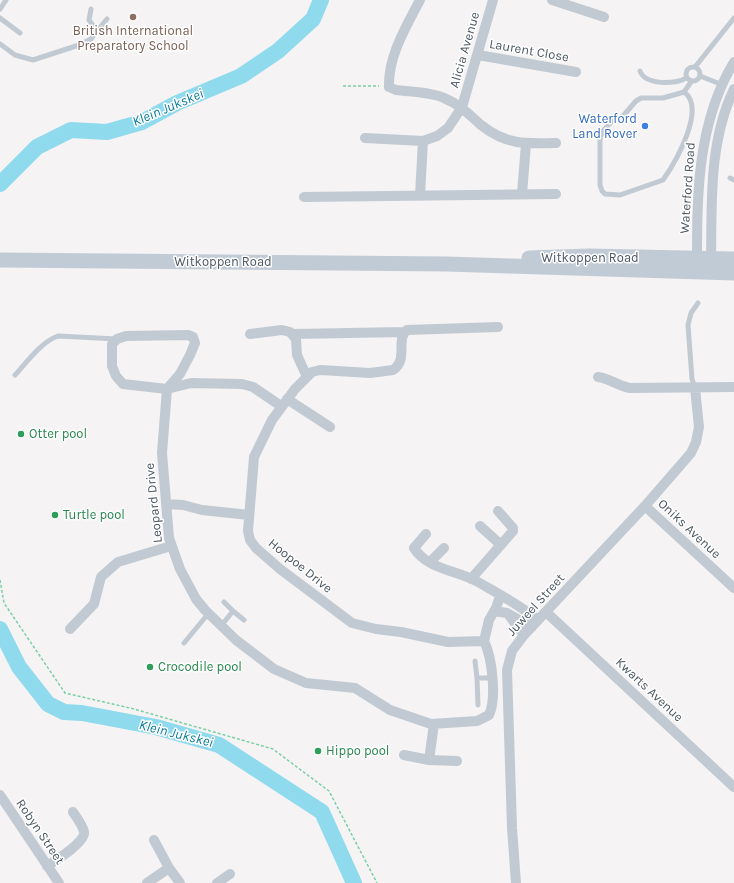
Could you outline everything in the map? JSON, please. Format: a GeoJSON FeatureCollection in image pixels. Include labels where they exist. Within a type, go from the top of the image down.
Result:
{"type":"FeatureCollection","features":[{"type":"Feature","properties":{"kind":"main road","name":"Witkoppen Road"},"geometry":{"type":"LineString","coordinates":[[0,260],[446,264],[584,256],[704,266],[734,273]]}},
{"type":"Feature","properties":{"kind":"main road","name":"Witkoppen Road"},"geometry":{"type":"LineString","coordinates":[[704,266],[734,259]]}},
{"type":"Feature","properties":{"kind":"street"},"geometry":{"type":"LineString","coordinates":[[420,0],[396,50],[390,71],[389,86],[396,90],[443,97],[462,107],[498,136],[526,144],[556,143]]}},
{"type":"Feature","properties":{"kind":"street","name":"Alicia Avenue"},"geometry":{"type":"LineString","coordinates":[[423,141],[437,136],[448,128],[462,107],[493,0]]}},
{"type":"Feature","properties":{"kind":"street"},"geometry":{"type":"LineString","coordinates":[[552,0],[604,17]]}},
{"type":"Feature","properties":{"kind":"street","name":"Laurent Close"},"geometry":{"type":"LineString","coordinates":[[478,54],[576,72]]}},
{"type":"Feature","properties":{"kind":"street","name":"Waterford Road"},"geometry":{"type":"LineString","coordinates":[[704,266],[702,147],[710,117],[728,82],[733,67]]}},
{"type":"Feature","properties":{"kind":"street","name":"Waterford Road"},"geometry":{"type":"LineString","coordinates":[[704,266],[715,152],[723,117],[734,89]]}},
{"type":"Feature","properties":{"kind":"street"},"geometry":{"type":"LineString","coordinates":[[365,138],[423,141],[420,195]]}},
{"type":"Feature","properties":{"kind":"street"},"geometry":{"type":"LineString","coordinates":[[522,194],[526,144]]}},
{"type":"Feature","properties":{"kind":"street"},"geometry":{"type":"LineString","coordinates":[[304,197],[556,194]]}},
{"type":"Feature","properties":{"kind":"street"},"geometry":{"type":"LineString","coordinates":[[250,334],[282,330],[293,334],[404,332],[416,329],[498,327]]}},
{"type":"Feature","properties":{"kind":"street","name":"Hoopoe Drive"},"geometry":{"type":"LineString","coordinates":[[404,332],[402,339],[401,360],[396,367],[387,372],[370,373],[320,370],[312,372],[284,402],[254,457],[249,516],[249,537],[256,548],[280,569],[352,623],[376,629],[401,632],[448,642],[484,641]]}},
{"type":"Feature","properties":{"kind":"street"},"geometry":{"type":"LineString","coordinates":[[293,334],[297,355],[307,377]]}},
{"type":"Feature","properties":{"kind":"street"},"geometry":{"type":"LineString","coordinates":[[167,389],[180,374],[190,355],[195,343],[193,337],[188,335],[121,337],[112,344],[111,361],[114,372],[119,381],[129,385],[167,389],[190,383],[242,384],[284,402],[330,427]]}},
{"type":"Feature","properties":{"kind":"street"},"geometry":{"type":"LineString","coordinates":[[598,377],[605,378],[617,385],[630,388],[734,388]]}},
{"type":"Feature","properties":{"kind":"street","name":"Juweel Street"},"geometry":{"type":"LineString","coordinates":[[516,883],[512,828],[507,670],[512,651],[524,635],[645,506],[694,449],[699,427],[695,388]]}},
{"type":"Feature","properties":{"kind":"street","name":"Leopard Drive"},"geometry":{"type":"LineString","coordinates":[[167,389],[162,453],[171,546],[185,581],[196,599],[220,626],[274,669],[293,678],[311,684],[355,688],[390,710],[434,724],[486,718],[492,705],[491,678]]}},
{"type":"Feature","properties":{"kind":"street"},"geometry":{"type":"LineString","coordinates":[[166,504],[183,505],[202,510],[249,516]]}},
{"type":"Feature","properties":{"kind":"street","name":"Oniks Avenue"},"geometry":{"type":"LineString","coordinates":[[645,506],[734,588]]}},
{"type":"Feature","properties":{"kind":"street"},"geometry":{"type":"LineString","coordinates":[[471,579],[513,530],[498,511]]}},
{"type":"Feature","properties":{"kind":"street"},"geometry":{"type":"LineString","coordinates":[[480,526],[501,545]]}},
{"type":"Feature","properties":{"kind":"street"},"geometry":{"type":"LineString","coordinates":[[426,534],[414,548],[430,562],[443,570],[471,579],[500,596],[515,602],[535,623]]}},
{"type":"Feature","properties":{"kind":"street"},"geometry":{"type":"LineString","coordinates":[[70,629],[94,604],[101,577],[118,562],[171,546]]}},
{"type":"Feature","properties":{"kind":"street"},"geometry":{"type":"LineString","coordinates":[[430,562],[444,548]]}},
{"type":"Feature","properties":{"kind":"street"},"geometry":{"type":"LineString","coordinates":[[491,678],[490,659],[484,641],[489,620],[500,596]]}},
{"type":"Feature","properties":{"kind":"street"},"geometry":{"type":"LineString","coordinates":[[494,611],[507,612],[535,623]]}},
{"type":"Feature","properties":{"kind":"street"},"geometry":{"type":"LineString","coordinates":[[507,612],[524,635]]}},
{"type":"Feature","properties":{"kind":"street","name":"Kwarts Avenue"},"geometry":{"type":"LineString","coordinates":[[546,612],[734,787]]}},
{"type":"Feature","properties":{"kind":"street"},"geometry":{"type":"LineString","coordinates":[[429,760],[434,724]]}},
{"type":"Feature","properties":{"kind":"street"},"geometry":{"type":"LineString","coordinates":[[404,755],[429,760],[457,761]]}},
{"type":"Feature","properties":{"kind":"street","name":"Robyn Street"},"geometry":{"type":"LineString","coordinates":[[0,795],[59,883]]}},
{"type":"Feature","properties":{"kind":"street"},"geometry":{"type":"LineString","coordinates":[[47,866],[83,838],[84,832],[73,812]]}},
{"type":"Feature","properties":{"kind":"street"},"geometry":{"type":"LineString","coordinates":[[154,840],[169,868],[180,883]]}},
{"type":"Feature","properties":{"kind":"street"},"geometry":{"type":"LineString","coordinates":[[147,883],[169,868]]}},
{"type":"Feature","properties":{"kind":"street"},"geometry":{"type":"LineString","coordinates":[[217,883],[230,874]]}},
{"type":"Feature","properties":{"kind":"lane"},"geometry":{"type":"LineString","coordinates":[[0,9],[6,0]]}},
{"type":"Feature","properties":{"kind":"lane"},"geometry":{"type":"LineString","coordinates":[[92,10],[89,20],[97,31]]}},
{"type":"Feature","properties":{"kind":"lane"},"geometry":{"type":"LineString","coordinates":[[0,18],[20,33]]}},
{"type":"Feature","properties":{"kind":"lane"},"geometry":{"type":"LineString","coordinates":[[684,92],[689,80],[687,70],[695,67],[734,18]]}},
{"type":"Feature","properties":{"kind":"lane"},"geometry":{"type":"LineString","coordinates":[[0,44],[15,55],[33,60],[90,39],[107,19]]}},
{"type":"Feature","properties":{"kind":"lane"},"geometry":{"type":"LineString","coordinates":[[640,71],[642,76],[646,79],[676,83],[689,80],[697,81],[700,76],[699,71],[695,67]]}},
{"type":"Feature","properties":{"kind":"lane"},"geometry":{"type":"LineString","coordinates":[[700,76],[728,82]]}},
{"type":"Feature","properties":{"kind":"lane"},"geometry":{"type":"LineString","coordinates":[[684,92],[690,99],[692,110],[686,138],[662,180],[620,195],[606,194],[602,191],[600,185],[599,144],[603,131],[612,120],[623,116],[636,101],[641,98],[662,98],[684,92]]}},
{"type":"Feature","properties":{"kind":"lane"},"geometry":{"type":"LineString","coordinates":[[695,388],[691,373],[688,325],[691,313],[698,303]]}},
{"type":"Feature","properties":{"kind":"lane"},"geometry":{"type":"LineString","coordinates":[[15,375],[43,345],[58,336],[121,337]]}},
{"type":"Feature","properties":{"kind":"lane"},"geometry":{"type":"LineString","coordinates":[[224,602],[244,620]]}},
{"type":"Feature","properties":{"kind":"lane"},"geometry":{"type":"LineString","coordinates":[[220,626],[233,611]]}},
{"type":"Feature","properties":{"kind":"lane"},"geometry":{"type":"LineString","coordinates":[[184,643],[208,614]]}},
{"type":"Feature","properties":{"kind":"lane"},"geometry":{"type":"LineString","coordinates":[[475,661],[478,705]]}},
{"type":"Feature","properties":{"kind":"lane"},"geometry":{"type":"LineString","coordinates":[[477,678],[491,678]]}},
{"type":"Feature","properties":{"kind":"path"},"geometry":{"type":"LineString","coordinates":[[343,86],[389,86]]}},
{"type":"Feature","properties":{"kind":"path"},"geometry":{"type":"LineString","coordinates":[[0,580],[4,603],[65,693],[134,710],[273,748],[329,791],[377,883]]}},
{"type":"Feature","properties":{"kind":"waterway","name":"Klein Jukskei"},"geometry":{"type":"LineString","coordinates":[[0,184],[37,147],[71,130],[107,132],[142,122],[177,103],[241,76],[278,51],[313,19],[321,0]]}},
{"type":"Feature","properties":{"kind":"waterway","name":"Klein Jukskei"},"geometry":{"type":"LineString","coordinates":[[0,629],[19,667],[48,704],[64,712],[82,713],[156,727],[219,745],[322,812],[354,883]]}},
{"type":"Feature","properties":{"kind":"place","name":"British International Preparatory School"},"geometry":{"type":"Point","coordinates":[133,17]}},
{"type":"Feature","properties":{"kind":"place","name":"Waterford Land Rover"},"geometry":{"type":"Point","coordinates":[645,126]}},
{"type":"Feature","properties":{"kind":"place","name":"Otter pool"},"geometry":{"type":"Point","coordinates":[21,434]}},
{"type":"Feature","properties":{"kind":"place","name":"Turtle pool"},"geometry":{"type":"Point","coordinates":[55,515]}},
{"type":"Feature","properties":{"kind":"place","name":"Crocodile pool"},"geometry":{"type":"Point","coordinates":[150,667]}},
{"type":"Feature","properties":{"kind":"place","name":"Hippo pool"},"geometry":{"type":"Point","coordinates":[318,751]}}]}
